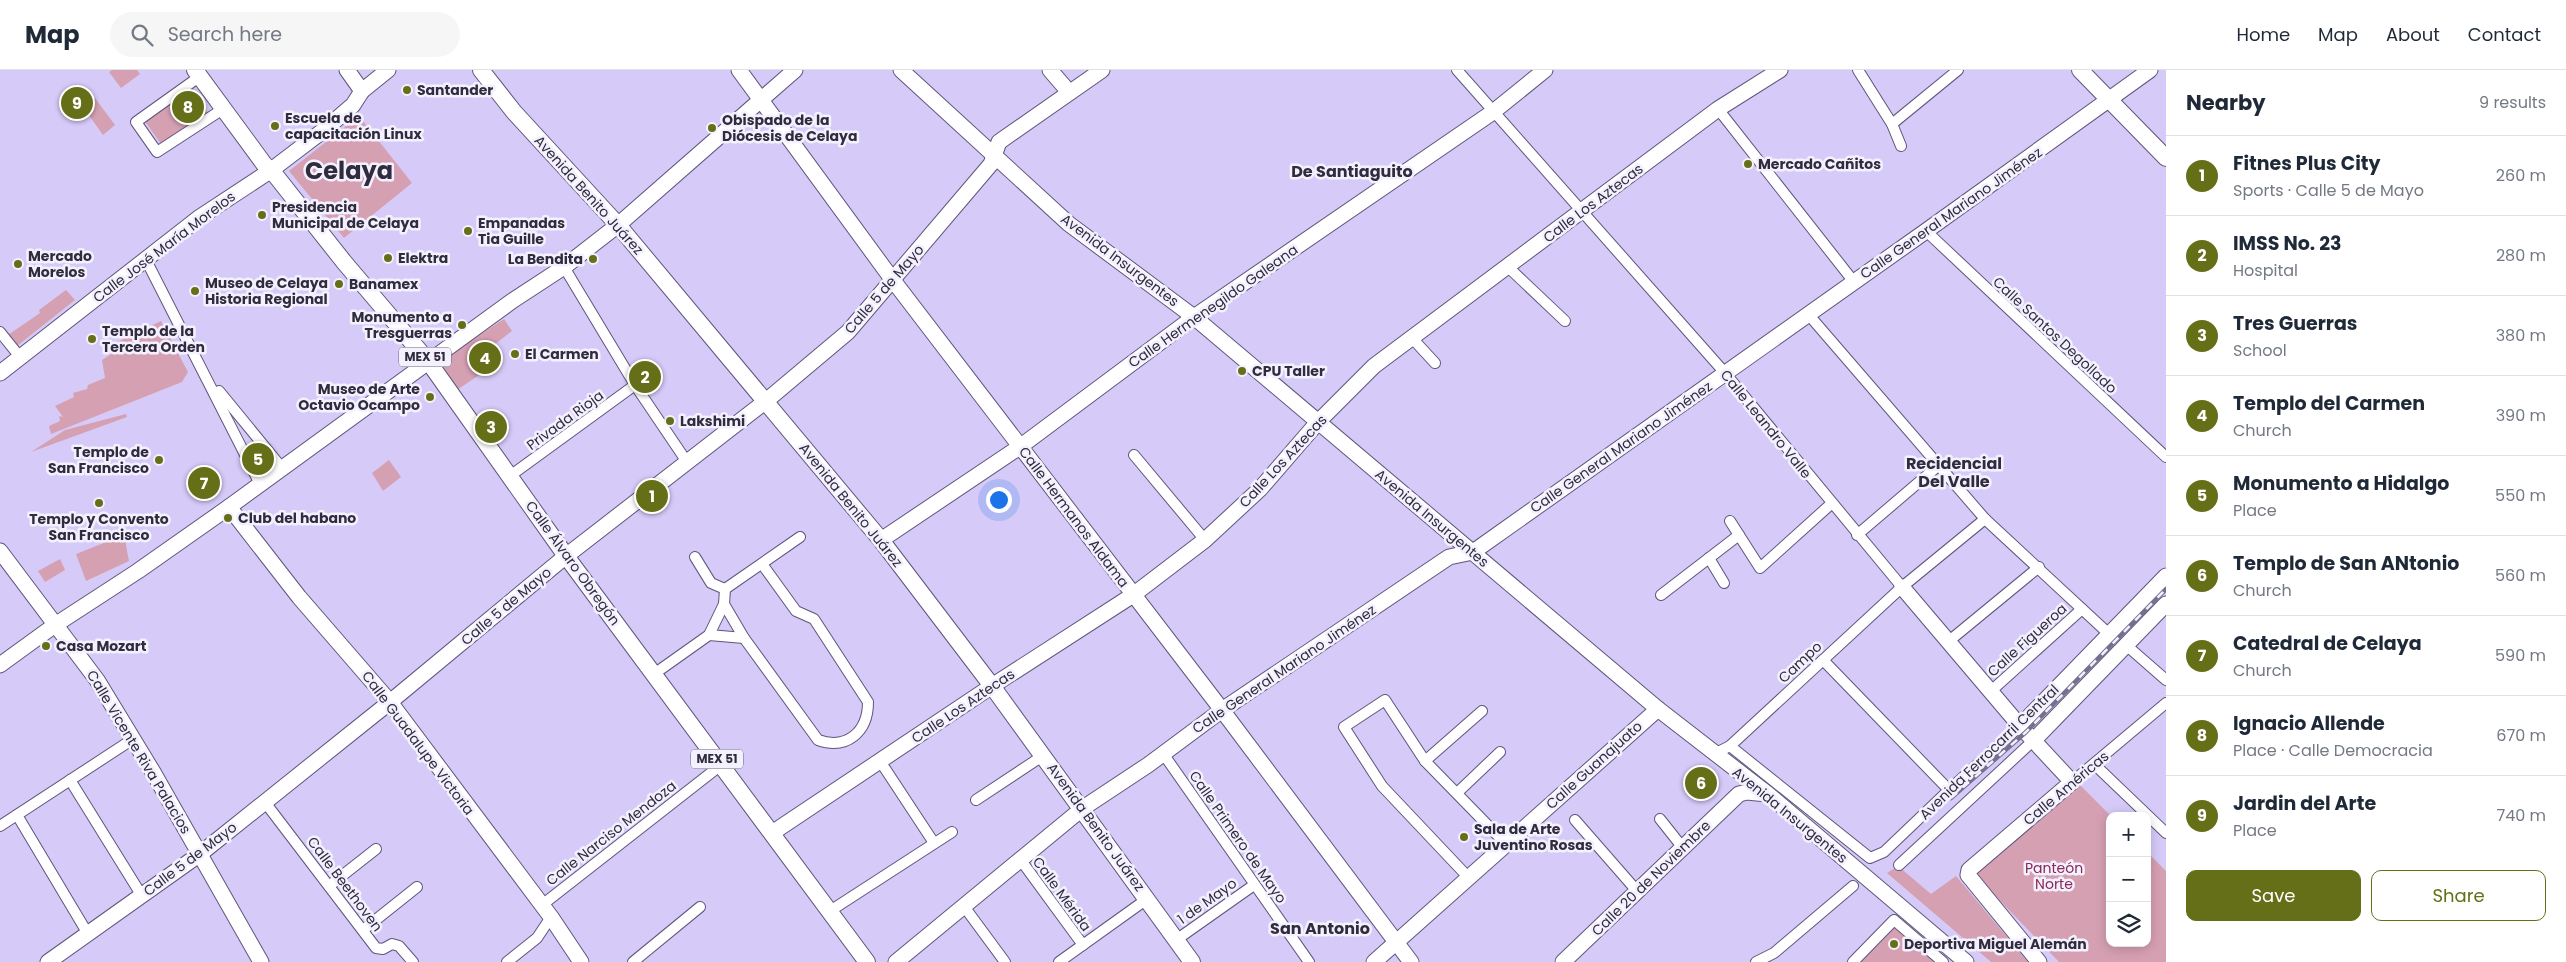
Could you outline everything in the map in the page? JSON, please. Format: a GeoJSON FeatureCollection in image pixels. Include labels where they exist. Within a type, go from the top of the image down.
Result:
{"type":"FeatureCollection","features":[{"type":"Feature","properties":{"kind":"main road"},"geometry":{"type":"LineString","coordinates":[[348,70],[362,91]]}},
{"type":"Feature","properties":{"kind":"main road","name":"Calle José María Morelos"},"geometry":{"type":"LineString","coordinates":[[0,373],[145,258],[200,217],[270,170],[353,105],[362,91],[388,70]]}},
{"type":"Feature","properties":{"kind":"main road","name":"Avenida Benito Juárez"},"geometry":{"type":"LineString","coordinates":[[481,70],[514,112],[618,225],[881,540],[1044,755],[1192,962]]}},
{"type":"Feature","properties":{"kind":"main road","name":"Calle Hermanos Aldama"},"geometry":{"type":"LineString","coordinates":[[739,70],[892,279],[1222,710],[1411,962]]}},
{"type":"Feature","properties":{"kind":"main road"},"geometry":{"type":"LineString","coordinates":[[0,666],[55,625],[131,575],[260,484],[428,361],[564,267],[618,225],[760,98],[795,70]]}},
{"type":"Feature","properties":{"kind":"main road","name":"Avenida Insurgentes"},"geometry":{"type":"LineString","coordinates":[[901,70],[994,153],[1069,224],[1194,317],[1658,709],[1769,795],[1966,962]]}},
{"type":"Feature","properties":{"kind":"main road"},"geometry":{"type":"LineString","coordinates":[[1050,70],[1069,92]]}},
{"type":"Feature","properties":{"kind":"main road","name":"Calle 5 de Mayo"},"geometry":{"type":"LineString","coordinates":[[48,962],[63,957],[88,934],[200,854],[390,702],[566,556],[766,401],[848,332],[991,164],[999,142],[1102,70]]}},
{"type":"Feature","properties":{"kind":"main road","name":"Calle Hermenegildo Galeana"},"geometry":{"type":"LineString","coordinates":[[881,540],[1021,446],[1194,317],[1493,112],[1545,70]]}},
{"type":"Feature","properties":{"kind":"main road","name":"Calle Los Aztecas"},"geometry":{"type":"LineString","coordinates":[[772,833],[992,686],[1134,595],[1205,540],[1260,489],[1318,422],[1374,366],[1718,109],[1780,70]]}},
{"type":"Feature","properties":{"kind":"main road"},"geometry":{"type":"LineString","coordinates":[[2080,70],[2166,158]]}},
{"type":"Feature","properties":{"kind":"main road","name":"Calle General Mariano Jiménez"},"geometry":{"type":"LineString","coordinates":[[896,962],[1082,808],[1148,765],[1162,752],[1222,710],[1448,557],[1473,552],[2110,101],[2150,70]]}},
{"type":"Feature","properties":{"kind":"main road","name":"MEX 51"},"geometry":{"type":"LineString","coordinates":[[197,73],[270,170]]}},
{"type":"Feature","properties":{"kind":"main road","name":"Calle Álvaro Obregón"},"geometry":{"type":"LineString","coordinates":[[270,170],[428,361],[566,556],[867,962]]}},
{"type":"Feature","properties":{"kind":"main road","name":"Calle Guadalupe Victoria"},"geometry":{"type":"LineString","coordinates":[[229,506],[299,597],[390,702],[546,911],[581,962]]}},
{"type":"Feature","properties":{"kind":"main road","name":"Calle Vicente Riva Palacios"},"geometry":{"type":"LineString","coordinates":[[0,552],[97,680],[133,739],[156,770],[200,854],[261,962]]}},
{"type":"Feature","properties":{"kind":"main road","name":"Avenida Ferrocarril Central"},"geometry":{"type":"LineString","coordinates":[[2020,726],[2166,576]]}},
{"type":"Feature","properties":{"kind":"main road","name":"Calle Leandro Valle"},"geometry":{"type":"LineString","coordinates":[[1902,587],[2020,726],[2072,782]]}},
{"type":"Feature","properties":{"kind":"main road","name":"Avenida Ferrocarril Central"},"geometry":{"type":"LineString","coordinates":[[2034,740],[2166,604]]}},
{"type":"Feature","properties":{"kind":"main road","name":"Calle Guanajuato"},"geometry":{"type":"LineString","coordinates":[[1374,962],[1658,709]]}},
{"type":"Feature","properties":{"kind":"main road"},"geometry":{"type":"LineString","coordinates":[[1714,754],[1714,761],[1737,778],[1740,794],[1755,792],[1769,795]]}},
{"type":"Feature","properties":{"kind":"main road","name":"Calle Américas"},"geometry":{"type":"LineString","coordinates":[[2039,962],[1968,874],[1969,870],[2072,782]]}},
{"type":"Feature","properties":{"kind":"main road","name":"Calle 20 de Noviembre"},"geometry":{"type":"LineString","coordinates":[[1563,962],[1740,794]]}},
{"type":"Feature","properties":{"kind":"street","name":"Calle Leandro Valle"},"geometry":{"type":"LineString","coordinates":[[1457,70],[1725,373],[1831,504],[1902,587]]}},
{"type":"Feature","properties":{"kind":"street"},"geometry":{"type":"LineString","coordinates":[[1858,70],[1892,124],[1901,146]]}},
{"type":"Feature","properties":{"kind":"street"},"geometry":{"type":"LineString","coordinates":[[1892,124],[1958,70]]}},
{"type":"Feature","properties":{"kind":"street"},"geometry":{"type":"LineString","coordinates":[[197,73],[136,122],[156,152],[223,109]]}},
{"type":"Feature","properties":{"kind":"street"},"geometry":{"type":"LineString","coordinates":[[1718,109],[1854,282]]}},
{"type":"Feature","properties":{"kind":"street","name":"Calle Santos Degollado"},"geometry":{"type":"LineString","coordinates":[[1926,231],[2166,457]]}},
{"type":"Feature","properties":{"kind":"street"},"geometry":{"type":"LineString","coordinates":[[145,258],[208,378],[260,484]]}},
{"type":"Feature","properties":{"kind":"street"},"geometry":{"type":"LineString","coordinates":[[564,267],[635,385],[687,462]]}},
{"type":"Feature","properties":{"kind":"street"},"geometry":{"type":"LineString","coordinates":[[1508,267],[1565,321]]}},
{"type":"Feature","properties":{"kind":"street"},"geometry":{"type":"LineString","coordinates":[[1808,314],[1985,519],[2039,567],[2109,634]]}},
{"type":"Feature","properties":{"kind":"street"},"geometry":{"type":"LineString","coordinates":[[0,332],[20,357]]}},
{"type":"Feature","properties":{"kind":"street"},"geometry":{"type":"LineString","coordinates":[[1412,338],[1435,363]]}},
{"type":"Feature","properties":{"kind":"street"},"geometry":{"type":"LineString","coordinates":[[208,378],[282,468]]}},
{"type":"Feature","properties":{"kind":"street","name":"Privada Rioja"},"geometry":{"type":"LineString","coordinates":[[510,476],[635,385]]}},
{"type":"Feature","properties":{"kind":"street"},"geometry":{"type":"LineString","coordinates":[[1134,455],[1205,540]]}},
{"type":"Feature","properties":{"kind":"street"},"geometry":{"type":"LineString","coordinates":[[1857,535],[1939,465]]}},
{"type":"Feature","properties":{"kind":"street"},"geometry":{"type":"LineString","coordinates":[[1730,520],[1760,568],[1831,504]]}},
{"type":"Feature","properties":{"kind":"street","name":"Campo"},"geometry":{"type":"LineString","coordinates":[[1714,754],[1730,746],[1902,587],[1985,519]]}},
{"type":"Feature","properties":{"kind":"street"},"geometry":{"type":"LineString","coordinates":[[1662,595],[1739,534]]}},
{"type":"Feature","properties":{"kind":"street"},"geometry":{"type":"LineString","coordinates":[[725,588],[800,537]]}},
{"type":"Feature","properties":{"kind":"street"},"geometry":{"type":"LineString","coordinates":[[695,557],[711,583],[725,588]]}},
{"type":"Feature","properties":{"kind":"street"},"geometry":{"type":"LineString","coordinates":[[1709,558],[1724,583]]}},
{"type":"Feature","properties":{"kind":"street"},"geometry":{"type":"LineString","coordinates":[[724,604],[744,638],[818,740],[829,744],[842,743],[852,737],[862,726],[868,715],[868,702],[814,619],[796,611],[762,564]]}},
{"type":"Feature","properties":{"kind":"street"},"geometry":{"type":"LineString","coordinates":[[1949,641],[2039,567]]}},
{"type":"Feature","properties":{"kind":"street"},"geometry":{"type":"LineString","coordinates":[[654,674],[709,635],[724,604],[725,588]]}},
{"type":"Feature","properties":{"kind":"street","name":"Calle Figueroa"},"geometry":{"type":"LineString","coordinates":[[1991,691],[2082,609]]}},
{"type":"Feature","properties":{"kind":"street"},"geometry":{"type":"LineString","coordinates":[[709,635],[744,638]]}},
{"type":"Feature","properties":{"kind":"street"},"geometry":{"type":"LineString","coordinates":[[2126,645],[2166,680]]}},
{"type":"Feature","properties":{"kind":"street"},"geometry":{"type":"LineString","coordinates":[[1822,660],[1949,790]]}},
{"type":"Feature","properties":{"kind":"street"},"geometry":{"type":"LineString","coordinates":[[1468,877],[1382,786],[1344,727],[1385,700],[1426,761],[1506,844]]}},
{"type":"Feature","properties":{"kind":"street","name":"Calle Américas"},"geometry":{"type":"LineString","coordinates":[[2072,782],[2166,703]]}},
{"type":"Feature","properties":{"kind":"street"},"geometry":{"type":"LineString","coordinates":[[1426,761],[1482,711]]}},
{"type":"Feature","properties":{"kind":"street","name":"Avenida Ferrocarril Central"},"geometry":{"type":"LineString","coordinates":[[1730,746],[1870,858],[1884,852],[2020,726]]}},
{"type":"Feature","properties":{"kind":"street"},"geometry":{"type":"LineString","coordinates":[[0,826],[133,739]]}},
{"type":"Feature","properties":{"kind":"street","name":"Avenida Ferrocarril Central"},"geometry":{"type":"LineString","coordinates":[[1899,865],[2034,740]]}},
{"type":"Feature","properties":{"kind":"street","name":"Calle Primero de Mayo"},"geometry":{"type":"LineString","coordinates":[[1162,752],[1309,962]]}},
{"type":"Feature","properties":{"kind":"street"},"geometry":{"type":"LineString","coordinates":[[1457,794],[1500,752]]}},
{"type":"Feature","properties":{"kind":"street"},"geometry":{"type":"LineString","coordinates":[[976,800],[1044,755]]}},
{"type":"Feature","properties":{"kind":"street"},"geometry":{"type":"LineString","coordinates":[[880,761],[934,843]]}},
{"type":"Feature","properties":{"kind":"street"},"geometry":{"type":"LineString","coordinates":[[2094,764],[2166,833]]}},
{"type":"Feature","properties":{"kind":"street","name":"Calle Narciso Mendoza"},"geometry":{"type":"LineString","coordinates":[[507,962],[537,938],[546,911],[721,765]]}},
{"type":"Feature","properties":{"kind":"street"},"geometry":{"type":"LineString","coordinates":[[70,780],[142,896]]}},
{"type":"Feature","properties":{"kind":"street","name":"Calle Beethoven"},"geometry":{"type":"LineString","coordinates":[[264,801],[376,948],[383,949],[392,944],[399,946],[413,962]]}},
{"type":"Feature","properties":{"kind":"street"},"geometry":{"type":"LineString","coordinates":[[17,815],[88,934]]}},
{"type":"Feature","properties":{"kind":"street"},"geometry":{"type":"LineString","coordinates":[[1660,819],[1683,848]]}},
{"type":"Feature","properties":{"kind":"street"},"geometry":{"type":"LineString","coordinates":[[1575,820],[1637,891]]}},
{"type":"Feature","properties":{"kind":"street"},"geometry":{"type":"LineString","coordinates":[[830,911],[952,832]]}},
{"type":"Feature","properties":{"kind":"street"},"geometry":{"type":"LineString","coordinates":[[329,886],[376,848]]}},
{"type":"Feature","properties":{"kind":"street","name":"Calle Mérida"},"geometry":{"type":"LineString","coordinates":[[1020,859],[1083,945]]}},
{"type":"Feature","properties":{"kind":"street","name":"1 de Mayo"},"geometry":{"type":"LineString","coordinates":[[1176,940],[1254,885]]}},
{"type":"Feature","properties":{"kind":"street"},"geometry":{"type":"LineString","coordinates":[[1756,962],[1774,953],[1853,886]]}},
{"type":"Feature","properties":{"kind":"street"},"geometry":{"type":"LineString","coordinates":[[363,930],[417,887]]}},
{"type":"Feature","properties":{"kind":"street"},"geometry":{"type":"LineString","coordinates":[[1059,962],[1147,899]]}},
{"type":"Feature","properties":{"kind":"street"},"geometry":{"type":"LineString","coordinates":[[963,905],[1005,962]]}},
{"type":"Feature","properties":{"kind":"street"},"geometry":{"type":"LineString","coordinates":[[633,962],[700,906]]}},
{"type":"Feature","properties":{"kind":"street"},"geometry":{"type":"LineString","coordinates":[[1852,962],[1894,920],[1943,962]]}},
{"type":"Feature","properties":{"kind":"green space"},"geometry":{"type":"Polygon","coordinates":[[[112,70],[137,70],[140,74],[121,88],[109,72],[112,70]]]}},
{"type":"Feature","properties":{"kind":"green space"},"geometry":{"type":"Polygon","coordinates":[[[191,87],[208,113],[161,144],[144,120],[191,87]]]}},
{"type":"Feature","properties":{"kind":"green space"},"geometry":{"type":"Polygon","coordinates":[[[95,98],[115,125],[103,135],[83,107],[95,98]]]}},
{"type":"Feature","properties":{"kind":"green space"},"geometry":{"type":"Polygon","coordinates":[[[359,116],[412,183],[344,238],[289,171],[359,116]]]}},
{"type":"Feature","properties":{"kind":"green space"},"geometry":{"type":"Polygon","coordinates":[[[66,290],[75,300],[17,346],[8,335],[40,313],[39,310],[66,290]]]}},
{"type":"Feature","properties":{"kind":"green space"},"geometry":{"type":"Polygon","coordinates":[[[504,319],[512,331],[477,358],[485,371],[457,390],[440,361],[504,319]]]}},
{"type":"Feature","properties":{"kind":"green space"},"geometry":{"type":"Polygon","coordinates":[[[161,321],[188,372],[182,382],[51,434],[49,426],[60,421],[59,416],[63,417],[55,406],[74,397],[73,393],[87,389],[88,385],[105,378],[102,360],[114,352],[111,345],[161,321]]]}},
{"type":"Feature","properties":{"kind":"green space"},"geometry":{"type":"Polygon","coordinates":[[[126,414],[127,417],[31,452],[65,430],[126,414]]]}},
{"type":"Feature","properties":{"kind":"green space"},"geometry":{"type":"Polygon","coordinates":[[[389,460],[401,477],[383,491],[372,473],[389,460]]]}},
{"type":"Feature","properties":{"kind":"green space"},"geometry":{"type":"Polygon","coordinates":[[[124,535],[129,561],[86,581],[76,554],[124,535]]]}},
{"type":"Feature","properties":{"kind":"green space"},"geometry":{"type":"Polygon","coordinates":[[[60,559],[65,570],[45,582],[38,571],[60,559]]]}},
{"type":"Feature","properties":{"kind":"green space","name":"Panteón Norte"},"geometry":{"type":"Polygon","coordinates":[[[2080,785],[2107,812],[2106,947],[2151,947],[2151,856],[2166,871],[2166,962],[2059,962],[1976,876],[1992,853],[2080,785]]]}},
{"type":"Feature","properties":{"kind":"green space"},"geometry":{"type":"Polygon","coordinates":[[[1898,866],[1931,894],[1956,876],[2028,962],[1991,962],[1887,873],[1898,866]]]}},
{"type":"Feature","properties":{"kind":"green space","name":"Deportiva Miguel Alemán"},"geometry":{"type":"Polygon","coordinates":[[[1892,926],[1935,962],[1858,962],[1892,926]]]}},
{"type":"Feature","properties":{"kind":"railway"},"geometry":{"type":"LineString","coordinates":[[1951,798],[2026,732],[2166,589]]}},
{"type":"Feature","properties":{"kind":"place","name":"Santander"},"geometry":{"type":"Point","coordinates":[407,90]}},
{"type":"Feature","properties":{"kind":"place","name":"Jardin del Arte"},"geometry":{"type":"Point","coordinates":[77,103]}},
{"type":"Feature","properties":{"kind":"place","name":"Ignacio Allende"},"geometry":{"type":"Point","coordinates":[188,107]}},
{"type":"Feature","properties":{"kind":"place","name":"Escuela de capacitación Linux"},"geometry":{"type":"Point","coordinates":[275,126]}},
{"type":"Feature","properties":{"kind":"place","name":"Obispado de la Diócesis de Celaya"},"geometry":{"type":"Point","coordinates":[712,128]}},
{"type":"Feature","properties":{"kind":"place","name":"Mercado Cañitos"},"geometry":{"type":"Point","coordinates":[1748,164]}},
{"type":"Feature","properties":{"kind":"place","name":"Presidencia Municipal de Celaya"},"geometry":{"type":"Point","coordinates":[262,215]}},
{"type":"Feature","properties":{"kind":"place","name":"Empanadas Tia Guille"},"geometry":{"type":"Point","coordinates":[468,231]}},
{"type":"Feature","properties":{"kind":"place","name":"Elektra"},"geometry":{"type":"Point","coordinates":[388,258]}},
{"type":"Feature","properties":{"kind":"place","name":"La Bendita"},"geometry":{"type":"Point","coordinates":[593,259]}},
{"type":"Feature","properties":{"kind":"place","name":"Mercado Morelos"},"geometry":{"type":"Point","coordinates":[18,264]}},
{"type":"Feature","properties":{"kind":"place","name":"Banamex"},"geometry":{"type":"Point","coordinates":[339,284]}},
{"type":"Feature","properties":{"kind":"place","name":"Museo de Celaya Historia Regional"},"geometry":{"type":"Point","coordinates":[195,291]}},
{"type":"Feature","properties":{"kind":"place","name":"Monumento a Tresguerras"},"geometry":{"type":"Point","coordinates":[462,325]}},
{"type":"Feature","properties":{"kind":"place","name":"Templo de la Tercera Orden"},"geometry":{"type":"Point","coordinates":[92,339]}},
{"type":"Feature","properties":{"kind":"place","name":"El Carmen"},"geometry":{"type":"Point","coordinates":[515,354]}},
{"type":"Feature","properties":{"kind":"place","name":"Templo del Carmen"},"geometry":{"type":"Point","coordinates":[485,358]}},
{"type":"Feature","properties":{"kind":"place","name":"CPU Taller"},"geometry":{"type":"Point","coordinates":[1242,371]}},
{"type":"Feature","properties":{"kind":"place","name":"IMSS No. 23"},"geometry":{"type":"Point","coordinates":[645,377]}},
{"type":"Feature","properties":{"kind":"place","name":"Museo de Arte Octavio Ocampo"},"geometry":{"type":"Point","coordinates":[430,397]}},
{"type":"Feature","properties":{"kind":"place","name":"Lakshimi"},"geometry":{"type":"Point","coordinates":[670,421]}},
{"type":"Feature","properties":{"kind":"place","name":"Tres Guerras"},"geometry":{"type":"Point","coordinates":[491,427]}},
{"type":"Feature","properties":{"kind":"place","name":"Monumento a Hidalgo"},"geometry":{"type":"Point","coordinates":[258,459]}},
{"type":"Feature","properties":{"kind":"place","name":"Templo de San Francisco"},"geometry":{"type":"Point","coordinates":[159,460]}},
{"type":"Feature","properties":{"kind":"place","name":"Catedral de Celaya"},"geometry":{"type":"Point","coordinates":[204,483]}},
{"type":"Feature","properties":{"kind":"place","name":"Fitnes Plus City"},"geometry":{"type":"Point","coordinates":[652,496]}},
{"type":"Feature","properties":{"kind":"place","name":"Templo y Convento San Francisco"},"geometry":{"type":"Point","coordinates":[99,503]}},
{"type":"Feature","properties":{"kind":"place","name":"Club del habano"},"geometry":{"type":"Point","coordinates":[228,518]}},
{"type":"Feature","properties":{"kind":"place","name":"Casa Mozart"},"geometry":{"type":"Point","coordinates":[46,646]}},
{"type":"Feature","properties":{"kind":"place","name":"Templo de San ANtonio"},"geometry":{"type":"Point","coordinates":[1701,783]}},
{"type":"Feature","properties":{"kind":"place","name":"Sala de Arte Juventino Rosas"},"geometry":{"type":"Point","coordinates":[1464,837]}},
{"type":"Feature","properties":{"kind":"place","name":"Deportiva Miguel Alemán"},"geometry":{"type":"Point","coordinates":[1894,944]}},
{"type":"Feature","properties":{"kind":"district","name":"Celaya"},"geometry":{"type":"Point","coordinates":[349,171]}},
{"type":"Feature","properties":{"kind":"district","name":"De Santiaguito"},"geometry":{"type":"Point","coordinates":[1352,171]}},
{"type":"Feature","properties":{"kind":"district","name":"Recidencial Del Valle"},"geometry":{"type":"Point","coordinates":[1954,472]}},
{"type":"Feature","properties":{"kind":"district","name":"San Antonio"},"geometry":{"type":"Point","coordinates":[1320,928]}}]}
